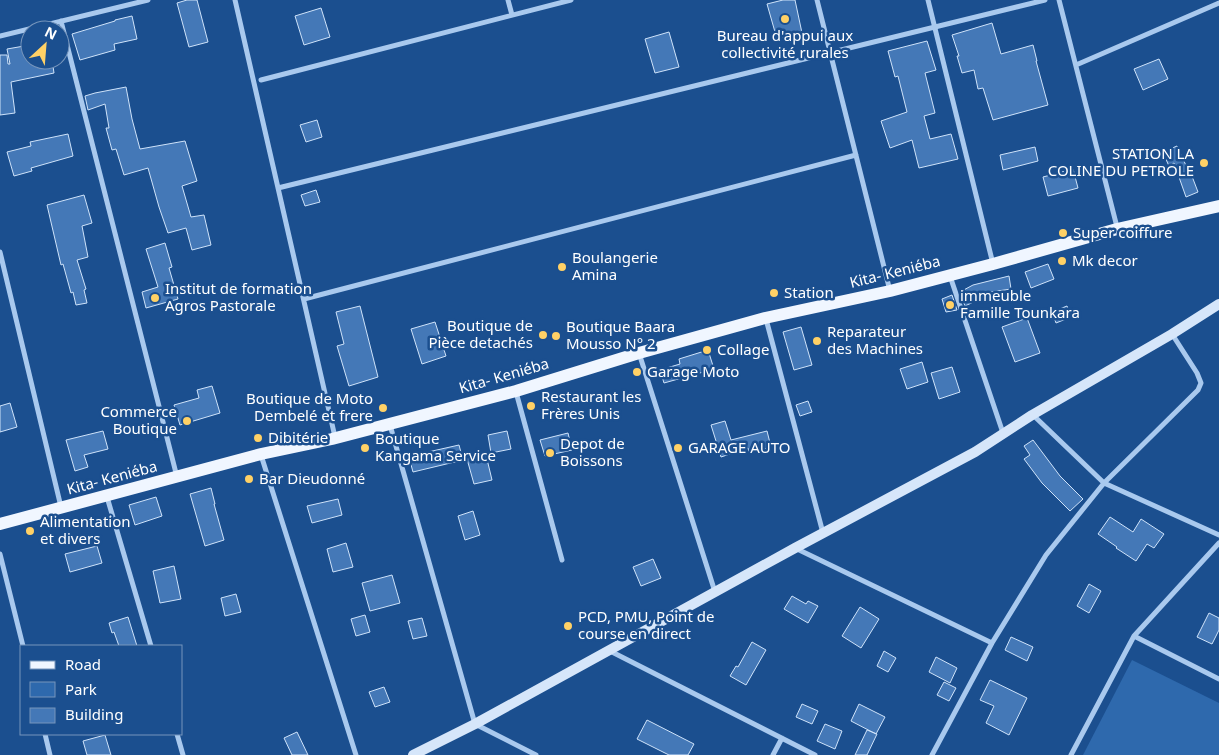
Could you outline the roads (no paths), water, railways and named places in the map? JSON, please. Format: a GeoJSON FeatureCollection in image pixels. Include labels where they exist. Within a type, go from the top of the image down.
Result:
{"type":"FeatureCollection","features":[{"type":"Feature","properties":{"kind":"main road","name":"Kita- Keniéba"},"geometry":{"type":"LineString","coordinates":[[0,524],[261,454],[516,391],[639,353],[765,318],[890,292],[1117,229],[1219,206]]}},
{"type":"Feature","properties":{"kind":"street"},"geometry":{"type":"LineString","coordinates":[[65,20],[148,0]]}},
{"type":"Feature","properties":{"kind":"street"},"geometry":{"type":"LineString","coordinates":[[235,0],[335,437]]}},
{"type":"Feature","properties":{"kind":"street"},"geometry":{"type":"LineString","coordinates":[[508,0],[512,15]]}},
{"type":"Feature","properties":{"kind":"street"},"geometry":{"type":"LineString","coordinates":[[261,80],[572,0]]}},
{"type":"Feature","properties":{"kind":"street"},"geometry":{"type":"LineString","coordinates":[[817,0],[890,292]]}},
{"type":"Feature","properties":{"kind":"street"},"geometry":{"type":"LineString","coordinates":[[928,0],[992,264]]}},
{"type":"Feature","properties":{"kind":"street"},"geometry":{"type":"LineString","coordinates":[[278,188],[1044,0]]}},
{"type":"Feature","properties":{"kind":"street"},"geometry":{"type":"LineString","coordinates":[[1060,0],[1117,229]]}},
{"type":"Feature","properties":{"kind":"street"},"geometry":{"type":"LineString","coordinates":[[1076,65],[1219,3]]}},
{"type":"Feature","properties":{"kind":"street"},"geometry":{"type":"LineString","coordinates":[[0,36],[20,31]]}},
{"type":"Feature","properties":{"kind":"street"},"geometry":{"type":"LineString","coordinates":[[70,56],[177,477]]}},
{"type":"Feature","properties":{"kind":"street"},"geometry":{"type":"LineString","coordinates":[[304,299],[856,155]]}},
{"type":"Feature","properties":{"kind":"street"},"geometry":{"type":"LineString","coordinates":[[0,252],[62,508]]}},
{"type":"Feature","properties":{"kind":"street"},"geometry":{"type":"LineString","coordinates":[[950,276],[1003,434]]}},
{"type":"Feature","properties":{"kind":"street"},"geometry":{"type":"LineString","coordinates":[[413,755],[475,724],[795,548],[975,452],[1032,415],[1172,334],[1219,304]]}},
{"type":"Feature","properties":{"kind":"street"},"geometry":{"type":"LineString","coordinates":[[765,318],[823,533]]}},
{"type":"Feature","properties":{"kind":"street"},"geometry":{"type":"LineString","coordinates":[[932,755],[992,643],[1046,555],[1104,483],[1198,390],[1201,383],[1198,373],[1172,334]]}},
{"type":"Feature","properties":{"kind":"street"},"geometry":{"type":"LineString","coordinates":[[639,353],[715,592]]}},
{"type":"Feature","properties":{"kind":"street"},"geometry":{"type":"LineString","coordinates":[[516,391],[562,560]]}},
{"type":"Feature","properties":{"kind":"street"},"geometry":{"type":"LineString","coordinates":[[1032,415],[1104,483],[1219,535]]}},
{"type":"Feature","properties":{"kind":"street"},"geometry":{"type":"LineString","coordinates":[[390,423],[475,724],[536,755]]}},
{"type":"Feature","properties":{"kind":"street"},"geometry":{"type":"LineString","coordinates":[[261,454],[356,755]]}},
{"type":"Feature","properties":{"kind":"street"},"geometry":{"type":"LineString","coordinates":[[107,496],[151,645]]}},
{"type":"Feature","properties":{"kind":"street"},"geometry":{"type":"LineString","coordinates":[[1071,755],[1134,636],[1219,543]]}},
{"type":"Feature","properties":{"kind":"street"},"geometry":{"type":"LineString","coordinates":[[795,548],[992,643]]}},
{"type":"Feature","properties":{"kind":"street"},"geometry":{"type":"LineString","coordinates":[[0,554],[23,645]]}},
{"type":"Feature","properties":{"kind":"street"},"geometry":{"type":"LineString","coordinates":[[1134,636],[1219,679]]}},
{"type":"Feature","properties":{"kind":"street"},"geometry":{"type":"LineString","coordinates":[[609,650],[815,755]]}},
{"type":"Feature","properties":{"kind":"street"},"geometry":{"type":"LineString","coordinates":[[44,735],[50,755]]}},
{"type":"Feature","properties":{"kind":"street"},"geometry":{"type":"LineString","coordinates":[[177,735],[183,755]]}},
{"type":"Feature","properties":{"kind":"street"},"geometry":{"type":"LineString","coordinates":[[773,755],[782,738]]}},
{"type":"Feature","properties":{"kind":"place","name":"Bureau d'appui aux collectivité rurales"},"geometry":{"type":"Point","coordinates":[785,19]}},
{"type":"Feature","properties":{"kind":"place","name":"STATION LA COLINE DU PETROLE"},"geometry":{"type":"Point","coordinates":[1204,163]}},
{"type":"Feature","properties":{"kind":"place","name":"Super coiffure"},"geometry":{"type":"Point","coordinates":[1063,233]}},
{"type":"Feature","properties":{"kind":"place","name":"Mk decor"},"geometry":{"type":"Point","coordinates":[1062,261]}},
{"type":"Feature","properties":{"kind":"place","name":"Boulangerie Amina"},"geometry":{"type":"Point","coordinates":[562,267]}},
{"type":"Feature","properties":{"kind":"place","name":"Station"},"geometry":{"type":"Point","coordinates":[774,293]}},
{"type":"Feature","properties":{"kind":"place","name":"Institut de formation Agros Pastorale"},"geometry":{"type":"Point","coordinates":[155,298]}},
{"type":"Feature","properties":{"kind":"place","name":"immeuble Famille Tounkara"},"geometry":{"type":"Point","coordinates":[950,305]}},
{"type":"Feature","properties":{"kind":"place","name":"Boutique de Pièce detachés"},"geometry":{"type":"Point","coordinates":[543,335]}},
{"type":"Feature","properties":{"kind":"place","name":"Boutique Baara Mousso N° 2"},"geometry":{"type":"Point","coordinates":[556,336]}},
{"type":"Feature","properties":{"kind":"place","name":"Reparateur des Machines"},"geometry":{"type":"Point","coordinates":[817,341]}},
{"type":"Feature","properties":{"kind":"place","name":"Collage"},"geometry":{"type":"Point","coordinates":[707,350]}},
{"type":"Feature","properties":{"kind":"place","name":"Garage Moto"},"geometry":{"type":"Point","coordinates":[637,372]}},
{"type":"Feature","properties":{"kind":"place","name":"Restaurant les Frères Unis"},"geometry":{"type":"Point","coordinates":[531,406]}},
{"type":"Feature","properties":{"kind":"place","name":"Boutique de Moto Dembelé et frere"},"geometry":{"type":"Point","coordinates":[383,408]}},
{"type":"Feature","properties":{"kind":"place","name":"Commerce Boutique"},"geometry":{"type":"Point","coordinates":[187,421]}},
{"type":"Feature","properties":{"kind":"place","name":"Dibitérie"},"geometry":{"type":"Point","coordinates":[258,438]}},
{"type":"Feature","properties":{"kind":"place","name":"Boutique Kangama Service"},"geometry":{"type":"Point","coordinates":[365,448]}},
{"type":"Feature","properties":{"kind":"place","name":"GARAGE AUTO"},"geometry":{"type":"Point","coordinates":[678,448]}},
{"type":"Feature","properties":{"kind":"place","name":"Depot de Boissons"},"geometry":{"type":"Point","coordinates":[550,453]}},
{"type":"Feature","properties":{"kind":"place","name":"Bar Dieudonné"},"geometry":{"type":"Point","coordinates":[249,479]}},
{"type":"Feature","properties":{"kind":"place","name":"Alimentation et divers"},"geometry":{"type":"Point","coordinates":[30,531]}},
{"type":"Feature","properties":{"kind":"place","name":"PCD, PMU, Point de course en direct"},"geometry":{"type":"Point","coordinates":[568,626]}}]}
